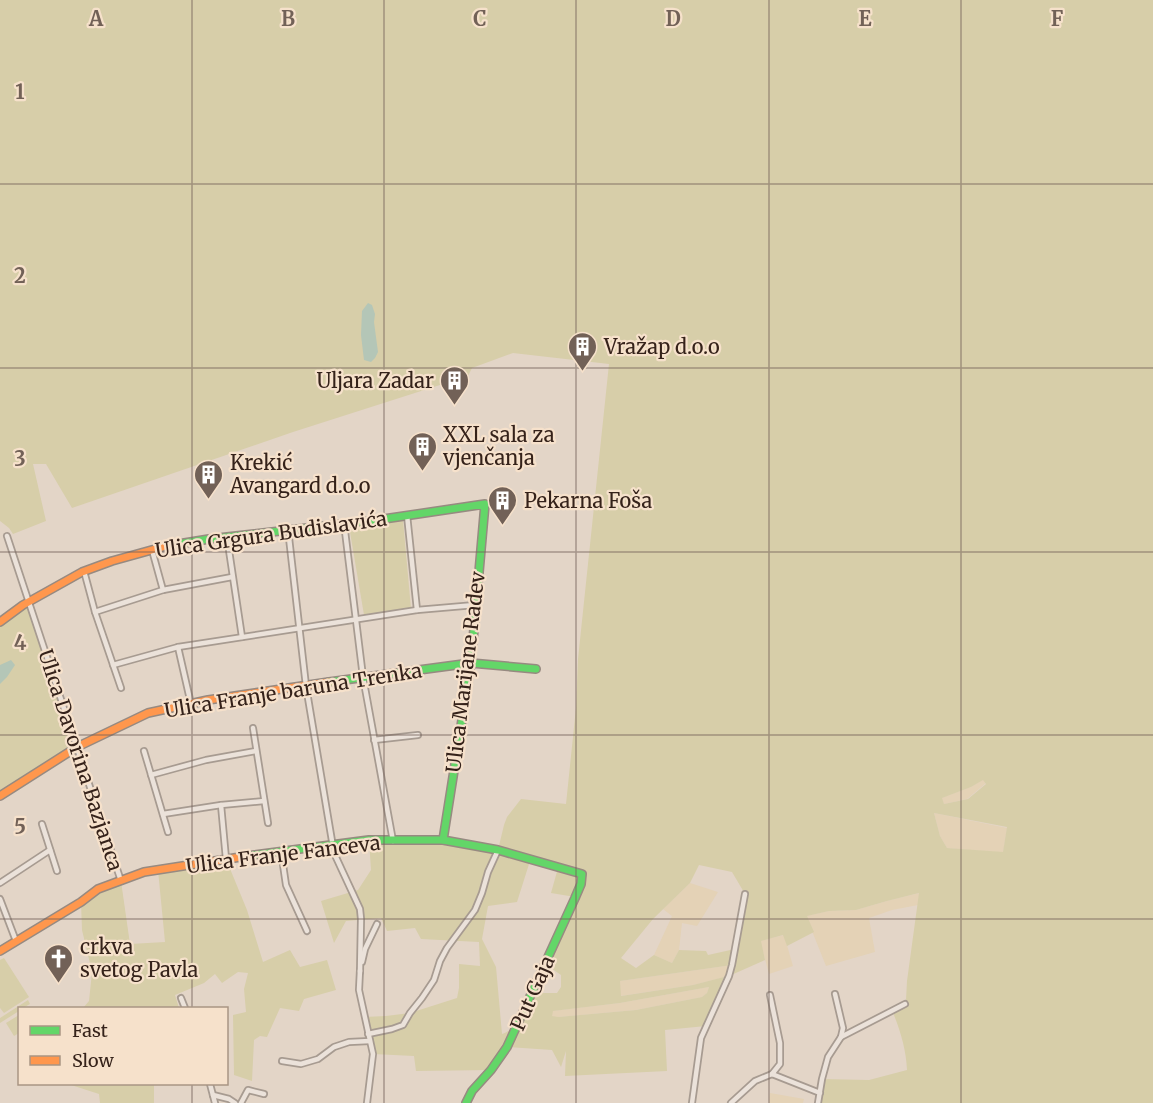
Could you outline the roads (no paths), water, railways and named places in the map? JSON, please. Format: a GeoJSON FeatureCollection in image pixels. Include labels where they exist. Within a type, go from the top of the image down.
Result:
{"type":"FeatureCollection","features":[{"type":"Feature","properties":{"kind":"street","name":"Ulica Grgura Budislavića"},"geometry":{"type":"LineString","coordinates":[[0,622],[67,579],[84,571],[152,550],[227,537],[485,504]]}},
{"type":"Feature","properties":{"kind":"street","name":"Ulica Marijane Radev"},"geometry":{"type":"LineString","coordinates":[[442,840],[471,663],[485,504]]}},
{"type":"Feature","properties":{"kind":"street"},"geometry":{"type":"LineString","coordinates":[[406,515],[417,610]]}},
{"type":"Feature","properties":{"kind":"street"},"geometry":{"type":"LineString","coordinates":[[344,523],[363,677],[393,841]]}},
{"type":"Feature","properties":{"kind":"street"},"geometry":{"type":"LineString","coordinates":[[288,529],[306,686],[334,853],[360,909],[362,919],[359,990],[374,1054],[367,1103]]}},
{"type":"Feature","properties":{"kind":"street","name":"Ulica Davorina Bazjanca"},"geometry":{"type":"LineString","coordinates":[[7,536],[121,881]]}},
{"type":"Feature","properties":{"kind":"street"},"geometry":{"type":"LineString","coordinates":[[227,537],[242,637]]}},
{"type":"Feature","properties":{"kind":"street"},"geometry":{"type":"LineString","coordinates":[[152,550],[164,590]]}},
{"type":"Feature","properties":{"kind":"street"},"geometry":{"type":"LineString","coordinates":[[84,571],[95,612],[121,688]]}},
{"type":"Feature","properties":{"kind":"street"},"geometry":{"type":"LineString","coordinates":[[95,612],[164,590],[232,577]]}},
{"type":"Feature","properties":{"kind":"street"},"geometry":{"type":"LineString","coordinates":[[113,665],[178,647],[417,610],[475,605]]}},
{"type":"Feature","properties":{"kind":"street"},"geometry":{"type":"LineString","coordinates":[[178,647],[191,704]]}},
{"type":"Feature","properties":{"kind":"street","name":"Ulica Franje baruna Trenka"},"geometry":{"type":"LineString","coordinates":[[0,796],[77,747],[148,713],[363,677],[471,663],[536,669]]}},
{"type":"Feature","properties":{"kind":"street"},"geometry":{"type":"LineString","coordinates":[[253,728],[268,823]]}},
{"type":"Feature","properties":{"kind":"street"},"geometry":{"type":"LineString","coordinates":[[374,740],[418,735]]}},
{"type":"Feature","properties":{"kind":"street"},"geometry":{"type":"LineString","coordinates":[[144,751],[168,832]]}},
{"type":"Feature","properties":{"kind":"street"},"geometry":{"type":"LineString","coordinates":[[151,775],[206,760],[256,751]]}},
{"type":"Feature","properties":{"kind":"street"},"geometry":{"type":"LineString","coordinates":[[163,814],[264,801]]}},
{"type":"Feature","properties":{"kind":"street"},"geometry":{"type":"LineString","coordinates":[[221,805],[226,859]]}},
{"type":"Feature","properties":{"kind":"street"},"geometry":{"type":"LineString","coordinates":[[42,824],[57,871]]}},
{"type":"Feature","properties":{"kind":"street","name":"Ulica Franje Fanceva"},"geometry":{"type":"LineString","coordinates":[[0,951],[81,902],[98,889],[144,872],[333,844],[369,840],[442,840],[498,850],[582,874]]}},
{"type":"Feature","properties":{"kind":"street"},"geometry":{"type":"LineString","coordinates":[[0,883],[50,849]]}},
{"type":"Feature","properties":{"kind":"street"},"geometry":{"type":"LineString","coordinates":[[368,1034],[403,1025],[434,980],[443,954],[475,910],[498,850]]}},
{"type":"Feature","properties":{"kind":"street"},"geometry":{"type":"LineString","coordinates":[[281,851],[286,885],[307,932]]}},
{"type":"Feature","properties":{"kind":"street","name":"Put Gaja"},"geometry":{"type":"LineString","coordinates":[[466,1103],[472,1091],[507,1047],[575,898],[581,884],[582,874]]}},
{"type":"Feature","properties":{"kind":"street"},"geometry":{"type":"LineString","coordinates":[[692,1103],[701,1038],[729,976],[745,894]]}},
{"type":"Feature","properties":{"kind":"street"},"geometry":{"type":"LineString","coordinates":[[0,899],[16,941]]}},
{"type":"Feature","properties":{"kind":"street"},"geometry":{"type":"LineString","coordinates":[[360,972],[364,948],[377,924]]}},
{"type":"Feature","properties":{"kind":"street"},"geometry":{"type":"LineString","coordinates":[[818,1103],[828,1057],[841,1037],[843,1028],[836,994]]}},
{"type":"Feature","properties":{"kind":"street"},"geometry":{"type":"LineString","coordinates":[[730,1103],[756,1081],[772,1074],[780,1064],[780,1043],[770,995]]}},
{"type":"Feature","properties":{"kind":"street"},"geometry":{"type":"LineString","coordinates":[[182,998],[185,1007]]}},
{"type":"Feature","properties":{"kind":"street"},"geometry":{"type":"LineString","coordinates":[[841,1037],[905,1004]]}},
{"type":"Feature","properties":{"kind":"street"},"geometry":{"type":"LineString","coordinates":[[282,1061],[302,1064],[318,1059],[334,1047],[348,1042],[370,1041]]}},
{"type":"Feature","properties":{"kind":"street"},"geometry":{"type":"LineString","coordinates":[[772,1074],[820,1093]]}},
{"type":"Feature","properties":{"kind":"street"},"geometry":{"type":"LineString","coordinates":[[210,1085],[215,1103]]}},
{"type":"Feature","properties":{"kind":"street"},"geometry":{"type":"LineString","coordinates":[[241,1103],[248,1090],[264,1094]]}},
{"type":"Feature","properties":{"kind":"street"},"geometry":{"type":"LineString","coordinates":[[213,1095],[235,1103]]}},
{"type":"Feature","properties":{"kind":"place","name":"Vražap d.o.o"},"geometry":{"type":"Point","coordinates":[583,372]}},
{"type":"Feature","properties":{"kind":"place","name":"Uljara Zadar"},"geometry":{"type":"Point","coordinates":[455,406]}},
{"type":"Feature","properties":{"kind":"place","name":"XXL sala za vjenčanja"},"geometry":{"type":"Point","coordinates":[422,472]}},
{"type":"Feature","properties":{"kind":"place","name":"Krekić Avangard d.o.o"},"geometry":{"type":"Point","coordinates":[209,500]}},
{"type":"Feature","properties":{"kind":"place","name":"Pekarna Foša"},"geometry":{"type":"Point","coordinates":[503,526]}},
{"type":"Feature","properties":{"kind":"place","name":"crkva svetog Pavla"},"geometry":{"type":"Point","coordinates":[59,984]}}]}
